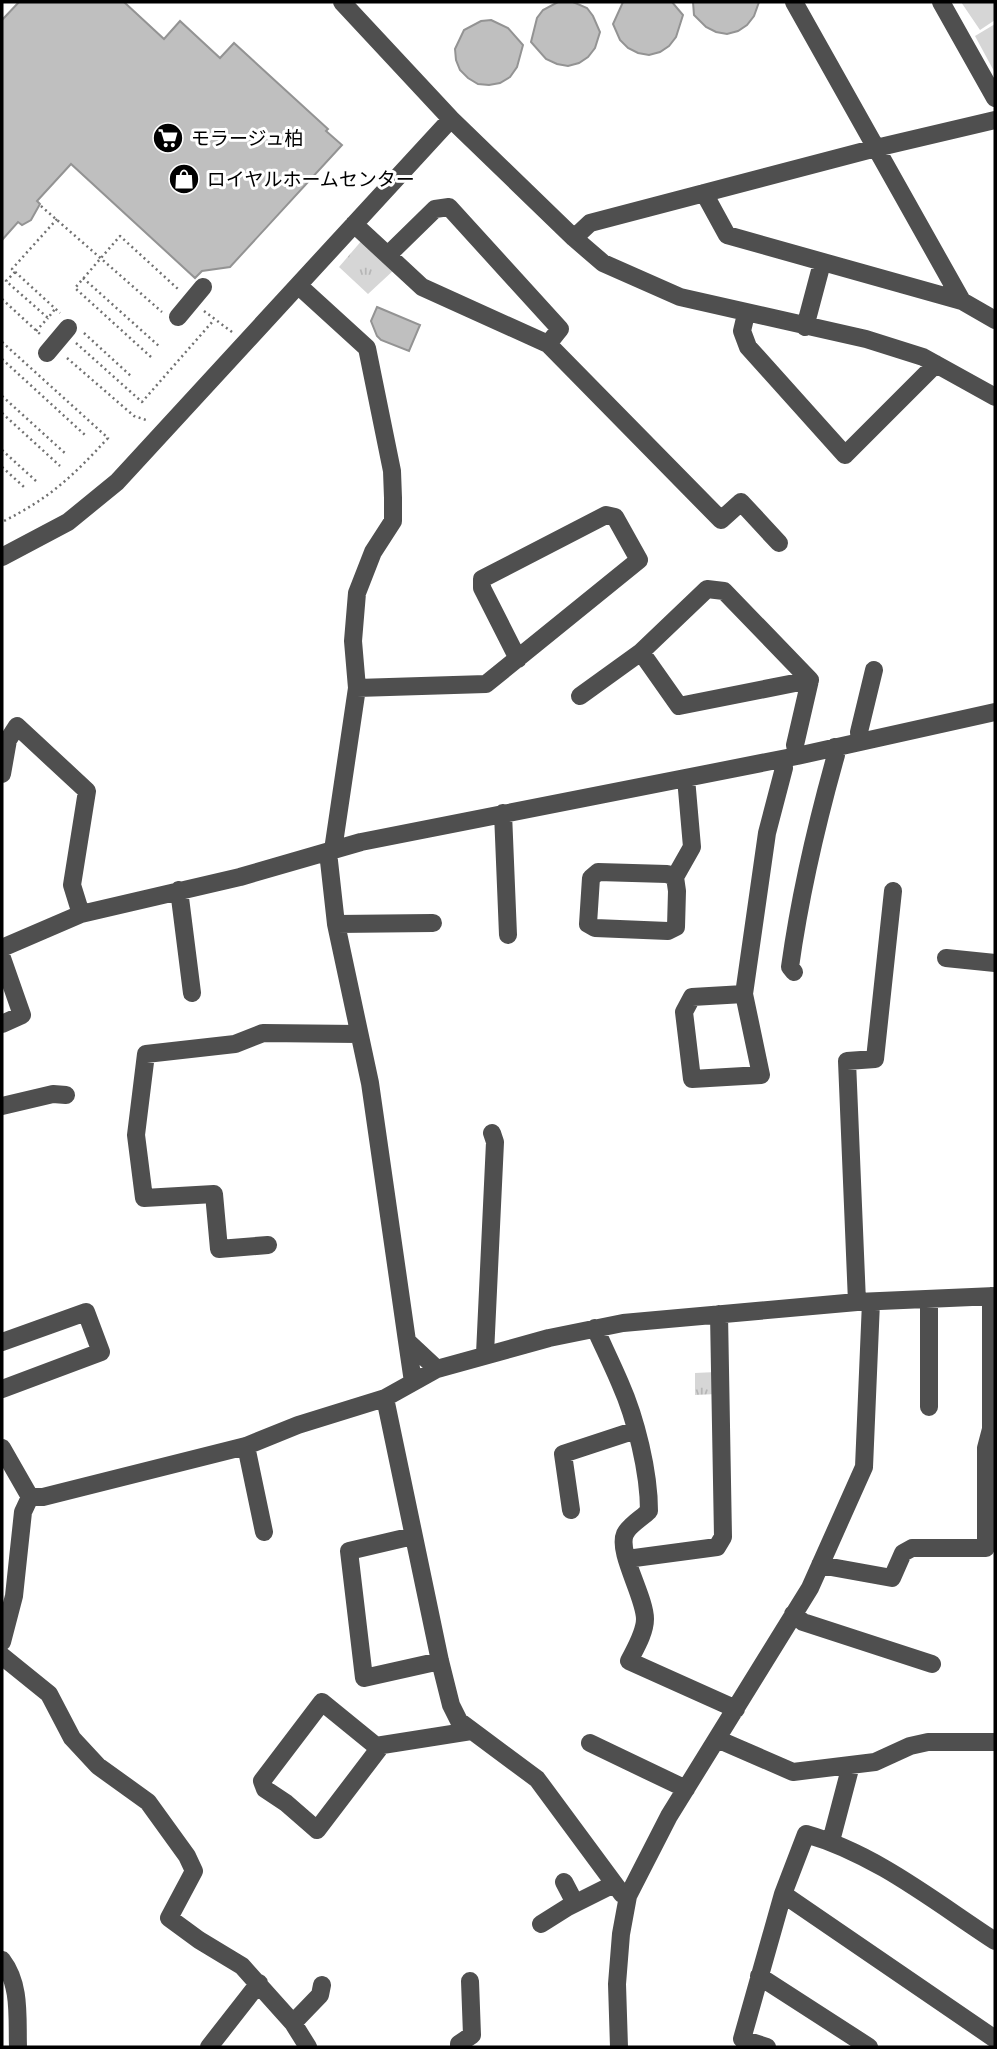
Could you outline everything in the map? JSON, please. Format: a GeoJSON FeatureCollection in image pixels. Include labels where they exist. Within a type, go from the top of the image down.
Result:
{"type":"FeatureCollection","features":[{"type":"Feature","properties":{"kind":"street"},"geometry":{"type":"LineString","coordinates":[[342,2],[451,118],[603,263],[680,298],[866,339],[923,357],[995,397]]}},
{"type":"Feature","properties":{"kind":"street"},"geometry":{"type":"LineString","coordinates":[[794,2],[962,301]]}},
{"type":"Feature","properties":{"kind":"street"},"geometry":{"type":"LineString","coordinates":[[941,2],[995,98]]}},
{"type":"Feature","properties":{"kind":"street"},"geometry":{"type":"LineString","coordinates":[[2,557],[68,522],[117,482],[451,118]]}},
{"type":"Feature","properties":{"kind":"street"},"geometry":{"type":"LineString","coordinates":[[574,238],[590,223],[876,148],[995,120]]}},
{"type":"Feature","properties":{"kind":"street"},"geometry":{"type":"LineString","coordinates":[[704,193],[727,235],[962,301],[995,320]]}},
{"type":"Feature","properties":{"kind":"street"},"geometry":{"type":"LineString","coordinates":[[388,255],[435,209],[449,207],[560,329],[548,344]]}},
{"type":"Feature","properties":{"kind":"street"},"geometry":{"type":"LineString","coordinates":[[354,224],[422,287],[548,344],[721,520],[741,502],[779,543]]}},
{"type":"Feature","properties":{"kind":"street"},"geometry":{"type":"LineString","coordinates":[[805,327],[822,263]]}},
{"type":"Feature","properties":{"kind":"street"},"geometry":{"type":"LineString","coordinates":[[299,286],[367,348],[391,471],[393,521],[373,552],[357,593],[353,641],[357,688],[331,851],[336,924],[374,1107],[413,1382]]}},
{"type":"Feature","properties":{"kind":"street"},"geometry":{"type":"LineString","coordinates":[[174,318],[197,294]]}},
{"type":"Feature","properties":{"kind":"street"},"geometry":{"type":"LineString","coordinates":[[746,314],[742,331],[748,347],[845,455],[936,364]]}},
{"type":"Feature","properties":{"kind":"street"},"geometry":{"type":"LineString","coordinates":[[50,349],[70,328]]}},
{"type":"Feature","properties":{"kind":"street"},"geometry":{"type":"LineString","coordinates":[[357,688],[486,684],[518,659],[639,561],[615,517],[606,515],[482,579],[482,588],[518,659]]}},
{"type":"Feature","properties":{"kind":"street"},"geometry":{"type":"LineString","coordinates":[[580,696],[641,652],[707,589],[724,591],[810,680]]}},
{"type":"Feature","properties":{"kind":"street"},"geometry":{"type":"LineString","coordinates":[[641,652],[679,706],[810,680]]}},
{"type":"Feature","properties":{"kind":"street"},"geometry":{"type":"LineString","coordinates":[[860,741],[859,732],[874,670]]}},
{"type":"Feature","properties":{"kind":"street"},"geometry":{"type":"LineString","coordinates":[[744,994],[692,997],[684,1012],[692,1079],[761,1074],[744,994],[766,833],[784,768],[795,745],[810,680]]}},
{"type":"Feature","properties":{"kind":"street"},"geometry":{"type":"LineString","coordinates":[[2,948],[81,914],[240,877],[362,842],[790,757],[995,712]]}},
{"type":"Feature","properties":{"kind":"street"},"geometry":{"type":"LineString","coordinates":[[2,774],[8,740],[17,726],[88,791],[72,885],[81,914]]}},
{"type":"Feature","properties":{"kind":"street"},"geometry":{"type":"LineString","coordinates":[[794,972],[790,967],[797,918],[811,844],[836,755],[835,747]]}},
{"type":"Feature","properties":{"kind":"street"},"geometry":{"type":"LineString","coordinates":[[675,877],[667,874],[598,872],[591,878],[588,924],[595,928],[668,931],[676,927],[675,877],[692,847],[687,778]]}},
{"type":"Feature","properties":{"kind":"street"},"geometry":{"type":"LineString","coordinates":[[503,813],[508,935]]}},
{"type":"Feature","properties":{"kind":"street"},"geometry":{"type":"LineString","coordinates":[[179,890],[192,993]]}},
{"type":"Feature","properties":{"kind":"street"},"geometry":{"type":"LineString","coordinates":[[619,2047],[617,1984],[621,1934],[628,1896],[646,1857],[686,1789],[810,1588],[864,1467],[864,1302],[847,1061],[875,1059],[893,891]]}},
{"type":"Feature","properties":{"kind":"street"},"geometry":{"type":"LineString","coordinates":[[336,924],[433,923]]}},
{"type":"Feature","properties":{"kind":"street"},"geometry":{"type":"LineString","coordinates":[[2,958],[22,1015],[2,1024]]}},
{"type":"Feature","properties":{"kind":"street"},"geometry":{"type":"LineString","coordinates":[[946,958],[995,963]]}},
{"type":"Feature","properties":{"kind":"street"},"geometry":{"type":"LineString","coordinates":[[268,1245],[219,1249],[214,1194],[144,1198],[136,1135],[146,1054],[235,1044],[263,1033],[358,1034]]}},
{"type":"Feature","properties":{"kind":"street"},"geometry":{"type":"LineString","coordinates":[[2,1107],[53,1094],[66,1096]]}},
{"type":"Feature","properties":{"kind":"street"},"geometry":{"type":"LineString","coordinates":[[485,1354],[495,1142],[492,1133]]}},
{"type":"Feature","properties":{"kind":"street"},"geometry":{"type":"LineString","coordinates":[[30,1497],[43,1497],[246,1446],[298,1425],[385,1398],[437,1369],[485,1354],[595,1328],[864,1302],[993,1296],[991,1429],[986,1448],[986,1548],[912,1548],[903,1553],[892,1578],[820,1565]]}},
{"type":"Feature","properties":{"kind":"street"},"geometry":{"type":"LineString","coordinates":[[929,1299],[929,1407]]}},
{"type":"Feature","properties":{"kind":"street"},"geometry":{"type":"LineString","coordinates":[[2,1342],[86,1312],[101,1352],[2,1389]]}},
{"type":"Feature","properties":{"kind":"street"},"geometry":{"type":"LineString","coordinates":[[627,1559],[717,1546],[723,1537],[719,1314]]}},
{"type":"Feature","properties":{"kind":"street"},"geometry":{"type":"LineString","coordinates":[[595,1328],[621,1385],[636,1430],[649,1496],[649,1511],[627,1530],[624,1539],[627,1559],[642,1597],[645,1622],[629,1661],[736,1709]]}},
{"type":"Feature","properties":{"kind":"street"},"geometry":{"type":"LineString","coordinates":[[407,1341],[437,1369]]}},
{"type":"Feature","properties":{"kind":"street"},"geometry":{"type":"LineString","coordinates":[[385,1398],[451,1705],[459,1721],[537,1779],[614,1884],[622,1894],[628,1896]]}},
{"type":"Feature","properties":{"kind":"street"},"geometry":{"type":"LineString","coordinates":[[571,1510],[563,1454],[636,1430]]}},
{"type":"Feature","properties":{"kind":"street"},"geometry":{"type":"LineString","coordinates":[[246,1446],[264,1532]]}},
{"type":"Feature","properties":{"kind":"street"},"geometry":{"type":"LineString","coordinates":[[2,1448],[30,1497]]}},
{"type":"Feature","properties":{"kind":"street"},"geometry":{"type":"LineString","coordinates":[[2,1642],[14,1595],[23,1511],[30,1497]]}},
{"type":"Feature","properties":{"kind":"street"},"geometry":{"type":"LineString","coordinates":[[414,1536],[349,1551],[364,1678],[440,1661]]}},
{"type":"Feature","properties":{"kind":"street"},"geometry":{"type":"LineString","coordinates":[[793,1614],[803,1622],[932,1664]]}},
{"type":"Feature","properties":{"kind":"street"},"geometry":{"type":"LineString","coordinates":[[2,1656],[49,1694],[72,1738],[98,1766],[148,1802],[187,1856],[194,1871],[169,1918],[242,1966],[293,2023],[307,2047]]}},
{"type":"Feature","properties":{"kind":"street"},"geometry":{"type":"LineString","coordinates":[[381,1745],[317,1830],[265,1789],[261,1781],[322,1702],[376,1746],[381,1745],[471,1731]]}},
{"type":"Feature","properties":{"kind":"street"},"geometry":{"type":"LineString","coordinates":[[717,1739],[793,1772],[875,1762],[910,1746],[928,1742],[995,1742]]}},
{"type":"Feature","properties":{"kind":"street"},"geometry":{"type":"LineString","coordinates":[[590,1743],[686,1789]]}},
{"type":"Feature","properties":{"kind":"street"},"geometry":{"type":"LineString","coordinates":[[831,1841],[851,1765]]}},
{"type":"Feature","properties":{"kind":"street"},"geometry":{"type":"LineString","coordinates":[[768,2047],[742,2039],[783,1894],[806,1834],[831,1841],[866,1857],[995,1941]]}},
{"type":"Feature","properties":{"kind":"street"},"geometry":{"type":"LineString","coordinates":[[564,1882],[575,1903]]}},
{"type":"Feature","properties":{"kind":"street"},"geometry":{"type":"LineString","coordinates":[[541,1924],[614,1884]]}},
{"type":"Feature","properties":{"kind":"street"},"geometry":{"type":"LineString","coordinates":[[783,1894],[995,2039]]}},
{"type":"Feature","properties":{"kind":"street"},"geometry":{"type":"LineString","coordinates":[[2,1960],[10,1970],[16,1990],[18,2047]]}},
{"type":"Feature","properties":{"kind":"street"},"geometry":{"type":"LineString","coordinates":[[758,1976],[869,2047]]}},
{"type":"Feature","properties":{"kind":"street"},"geometry":{"type":"LineString","coordinates":[[460,2047],[459,2044],[472,2035],[470,1981]]}},
{"type":"Feature","properties":{"kind":"street"},"geometry":{"type":"LineString","coordinates":[[209,2047],[259,1983]]}},
{"type":"Feature","properties":{"kind":"street"},"geometry":{"type":"LineString","coordinates":[[293,2023],[320,1995],[322,1984]]}},
{"type":"Feature","properties":{"kind":"path"},"geometry":{"type":"LineString","coordinates":[[41,206],[174,318]]}},
{"type":"Feature","properties":{"kind":"path"},"geometry":{"type":"LineString","coordinates":[[57,219],[12,269],[55,309],[142,402],[214,320]]}},
{"type":"Feature","properties":{"kind":"path"},"geometry":{"type":"LineString","coordinates":[[151,357],[75,288],[120,236],[197,294],[214,320],[234,334]]}},
{"type":"Feature","properties":{"kind":"path"},"geometry":{"type":"LineString","coordinates":[[15,272],[6,281],[48,318]]}},
{"type":"Feature","properties":{"kind":"path"},"geometry":{"type":"LineString","coordinates":[[83,278],[160,347]]}},
{"type":"Feature","properties":{"kind":"path"},"geometry":{"type":"LineString","coordinates":[[2,299],[36,331],[50,349],[134,416],[152,422]]}},
{"type":"Feature","properties":{"kind":"path"},"geometry":{"type":"LineString","coordinates":[[36,331],[55,309]]}},
{"type":"Feature","properties":{"kind":"path"},"geometry":{"type":"LineString","coordinates":[[70,328],[132,377]]}},
{"type":"Feature","properties":{"kind":"path"},"geometry":{"type":"LineString","coordinates":[[2,342],[108,438],[63,485],[2,522]]}},
{"type":"Feature","properties":{"kind":"path"},"geometry":{"type":"LineString","coordinates":[[2,359],[85,435]]}},
{"type":"Feature","properties":{"kind":"path"},"geometry":{"type":"LineString","coordinates":[[2,396],[67,455]]}},
{"type":"Feature","properties":{"kind":"path"},"geometry":{"type":"LineString","coordinates":[[2,413],[60,466]]}},
{"type":"Feature","properties":{"kind":"path"},"geometry":{"type":"LineString","coordinates":[[2,450],[36,481]]}},
{"type":"Feature","properties":{"kind":"path"},"geometry":{"type":"LineString","coordinates":[[2,467],[24,487]]}},
{"type":"Feature","properties":{"kind":"green space"},"geometry":{"type":"Polygon","coordinates":[[[961,2],[995,2],[995,20],[980,30],[961,2]]]}},
{"type":"Feature","properties":{"kind":"green space"},"geometry":{"type":"Polygon","coordinates":[[[995,24],[995,73],[975,36],[995,24]]]}},
{"type":"Feature","properties":{"kind":"green space"},"geometry":{"type":"Polygon","coordinates":[[[363,239],[395,269],[368,294],[339,267],[363,239]]]}},
{"type":"Feature","properties":{"kind":"green space"},"geometry":{"type":"Polygon","coordinates":[[[716,1372],[717,1394],[695,1395],[695,1373],[716,1372]]]}},
{"type":"Feature","properties":{"kind":"building","name":"モラージュ柏"},"geometry":{"type":"Polygon","coordinates":[[[19,2],[124,2],[164,39],[180,21],[220,58],[234,43],[342,145],[230,267],[202,271],[195,278],[71,164],[37,201],[40,204],[31,220],[22,225],[18,222],[2,240],[2,20],[19,2]]]}},
{"type":"Feature","properties":{"kind":"building"},"geometry":{"type":"Polygon","coordinates":[[[558,2],[573,2],[587,8],[600,32],[595,48],[588,57],[568,66],[546,59],[531,42],[537,18],[543,10],[558,2]]]}},
{"type":"Feature","properties":{"kind":"building"},"geometry":{"type":"Polygon","coordinates":[[[623,2],[672,2],[683,15],[676,37],[669,46],[649,55],[628,48],[620,40],[613,24],[623,2]]]}},
{"type":"Feature","properties":{"kind":"building"},"geometry":{"type":"Polygon","coordinates":[[[693,2],[759,2],[747,25],[727,34],[706,27],[694,15],[693,2]]]}},
{"type":"Feature","properties":{"kind":"building"},"geometry":{"type":"Polygon","coordinates":[[[491,20],[508,28],[523,45],[517,67],[510,77],[500,83],[478,84],[460,70],[455,49],[464,30],[481,21],[491,20]]]}},
{"type":"Feature","properties":{"kind":"building"},"geometry":{"type":"Polygon","coordinates":[[[377,307],[420,325],[409,351],[377,336],[371,321],[377,307]]]}},
{"type":"Feature","properties":{"kind":"place","name":"モラージュ柏"},"geometry":{"type":"Point","coordinates":[168,138]}},
{"type":"Feature","properties":{"kind":"place","name":"ロイヤルホームセンター"},"geometry":{"type":"Point","coordinates":[184,179]}}]}
